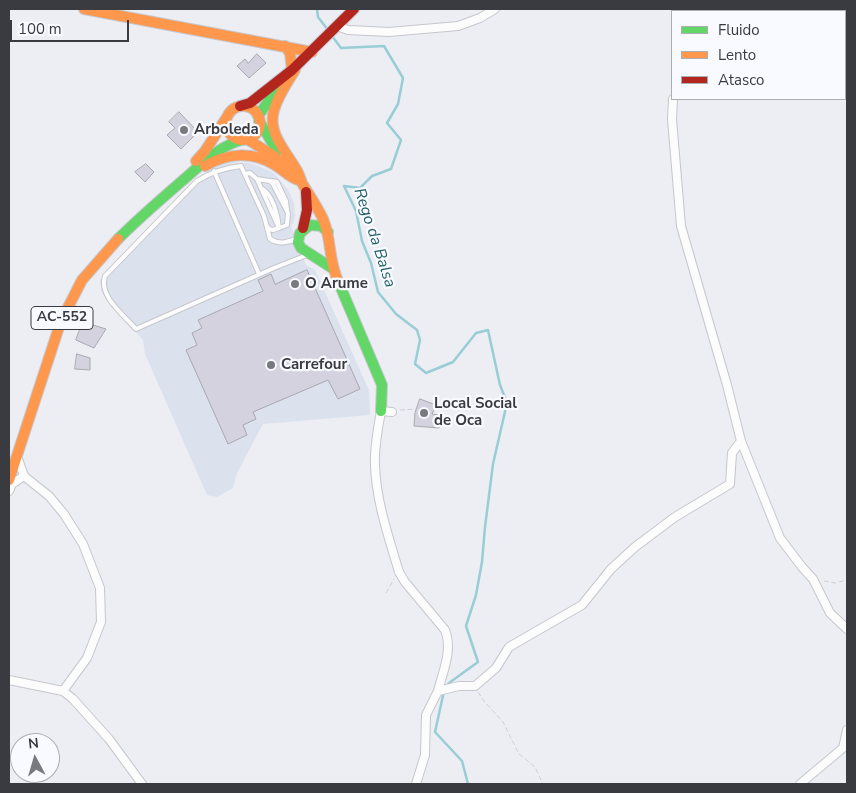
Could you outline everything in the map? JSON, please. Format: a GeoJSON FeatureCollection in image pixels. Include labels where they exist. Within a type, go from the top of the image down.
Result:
{"type":"FeatureCollection","features":[{"type":"Feature","properties":{"kind":"street"},"geometry":{"type":"LineString","coordinates":[[84,9],[312,52]]}},
{"type":"Feature","properties":{"kind":"street","name":"AC-552"},"geometry":{"type":"LineString","coordinates":[[171,190],[205,152],[231,111],[250,103],[296,66],[354,9]]}},
{"type":"Feature","properties":{"kind":"street"},"geometry":{"type":"LineString","coordinates":[[337,26],[348,30],[389,32],[458,26],[480,18],[494,9]]}},
{"type":"Feature","properties":{"kind":"street"},"geometry":{"type":"LineString","coordinates":[[285,46],[296,66],[273,112],[273,127],[278,142],[297,170],[304,185],[307,210],[303,228],[298,239],[301,251],[332,268]]}},
{"type":"Feature","properties":{"kind":"street","name":"AC-552"},"geometry":{"type":"LineString","coordinates":[[9,473],[61,321],[82,280],[105,252],[142,214],[210,157],[231,143],[251,138],[258,131],[259,118],[272,94],[296,66]]}},
{"type":"Feature","properties":{"kind":"street"},"geometry":{"type":"LineString","coordinates":[[673,100],[672,119],[681,226],[727,385],[740,441],[780,538],[813,579],[830,613],[847,629]]}},
{"type":"Feature","properties":{"kind":"street"},"geometry":{"type":"LineString","coordinates":[[240,106],[250,108],[259,118],[271,142],[304,185],[317,206],[329,233],[332,268],[382,385],[381,411],[376,442],[377,488],[398,572],[404,582],[445,630],[449,640],[449,649],[439,691],[426,714],[425,755],[416,784]]}},
{"type":"Feature","properties":{"kind":"street"},"geometry":{"type":"LineString","coordinates":[[228,115],[226,121],[228,131],[236,139],[244,140],[268,150],[280,159],[304,185]]}},
{"type":"Feature","properties":{"kind":"street"},"geometry":{"type":"LineString","coordinates":[[171,190],[213,161],[233,155],[250,155],[264,159],[278,167],[291,179],[304,185]]}},
{"type":"Feature","properties":{"kind":"street"},"geometry":{"type":"LineString","coordinates":[[303,228],[317,224],[329,233]]}},
{"type":"Feature","properties":{"kind":"street"},"geometry":{"type":"LineString","coordinates":[[310,256],[322,255],[329,248]]}},
{"type":"Feature","properties":{"kind":"street"},"geometry":{"type":"LineString","coordinates":[[381,411],[392,412]]}},
{"type":"Feature","properties":{"kind":"street"},"geometry":{"type":"LineString","coordinates":[[439,691],[449,688],[475,686],[496,668],[509,647],[582,605],[611,569],[635,547],[675,517],[730,484],[732,453],[740,441]]}},
{"type":"Feature","properties":{"kind":"street"},"geometry":{"type":"LineString","coordinates":[[15,455],[24,476],[49,496],[64,514],[84,544],[100,588],[101,622],[87,658],[63,691]]}},
{"type":"Feature","properties":{"kind":"street"},"geometry":{"type":"LineString","coordinates":[[9,491],[18,479],[24,476]]}},
{"type":"Feature","properties":{"kind":"street"},"geometry":{"type":"LineString","coordinates":[[9,680],[63,691],[73,699],[109,739],[142,784]]}},
{"type":"Feature","properties":{"kind":"street"},"geometry":{"type":"LineString","coordinates":[[800,784],[843,748],[847,730]]}},
{"type":"Feature","properties":{"kind":"lane"},"geometry":{"type":"LineString","coordinates":[[298,239],[285,243],[270,239],[241,166],[224,168],[197,181],[107,274],[103,282],[103,288],[109,299],[136,329],[259,274],[310,256]]}},
{"type":"Feature","properties":{"kind":"lane"},"geometry":{"type":"LineString","coordinates":[[214,172],[259,274]]}},
{"type":"Feature","properties":{"kind":"lane"},"geometry":{"type":"LineString","coordinates":[[245,174],[253,174],[257,179],[279,228]]}},
{"type":"Feature","properties":{"kind":"lane"},"geometry":{"type":"LineString","coordinates":[[257,179],[270,181],[273,184],[288,213],[287,225],[273,230],[269,229],[266,225]]}},
{"type":"Feature","properties":{"kind":"path"},"geometry":{"type":"LineString","coordinates":[[392,412],[409,408],[416,409]]}},
{"type":"Feature","properties":{"kind":"path"},"geometry":{"type":"LineString","coordinates":[[386,593],[398,572]]}},
{"type":"Feature","properties":{"kind":"path"},"geometry":{"type":"LineString","coordinates":[[813,579],[835,583],[847,580]]}},
{"type":"Feature","properties":{"kind":"path"},"geometry":{"type":"LineString","coordinates":[[475,686],[484,701],[503,722],[520,754],[535,767],[542,784]]}},
{"type":"Feature","properties":{"kind":"shaded area"},"geometry":{"type":"Polygon","coordinates":[[[229,162],[250,163],[274,173],[288,190],[294,203],[295,216],[291,226],[306,265],[315,270],[369,390],[370,415],[263,424],[237,473],[233,488],[217,497],[207,495],[145,354],[143,340],[106,299],[101,290],[100,280],[190,184],[211,169],[229,162]]]}},
{"type":"Feature","properties":{"kind":"building"},"geometry":{"type":"Polygon","coordinates":[[[257,54],[266,63],[249,78],[237,66],[245,59],[248,63],[257,54]]]}},
{"type":"Feature","properties":{"kind":"building","name":"Arboleda"},"geometry":{"type":"Polygon","coordinates":[[[179,112],[198,132],[181,149],[167,135],[175,128],[169,122],[179,112]]]}},
{"type":"Feature","properties":{"kind":"building"},"geometry":{"type":"Polygon","coordinates":[[[146,164],[154,172],[145,182],[135,172],[146,164]]]}},
{"type":"Feature","properties":{"kind":"building","name":"Carrefour"},"geometry":{"type":"Polygon","coordinates":[[[307,270],[360,389],[338,399],[328,380],[253,412],[256,419],[243,425],[247,435],[228,444],[186,350],[197,345],[192,333],[202,328],[198,320],[263,291],[258,280],[271,274],[275,284],[307,270]]]}},
{"type":"Feature","properties":{"kind":"building"},"geometry":{"type":"Polygon","coordinates":[[[83,322],[106,329],[94,348],[76,340],[83,322]]]}},
{"type":"Feature","properties":{"kind":"building"},"geometry":{"type":"Polygon","coordinates":[[[77,354],[90,358],[90,370],[75,369],[77,354]]]}},
{"type":"Feature","properties":{"kind":"building","name":"Local Social de Oca"},"geometry":{"type":"Polygon","coordinates":[[[420,399],[436,405],[432,414],[440,415],[439,428],[414,426],[415,413],[420,399]]]}},
{"type":"Feature","properties":{"kind":"waterway","name":"Rego da Balsa"},"geometry":{"type":"LineString","coordinates":[[317,9],[318,17],[328,30]]}},
{"type":"Feature","properties":{"kind":"waterway","name":"Rego da Balsa"},"geometry":{"type":"LineString","coordinates":[[332,36],[341,48],[384,46],[403,78],[398,104],[387,123],[401,140],[391,169],[372,176],[360,188],[344,186],[356,211],[362,241],[371,263],[378,292],[396,314],[417,330],[420,340],[415,364],[426,373],[453,362],[476,333],[488,330],[500,385],[507,403],[493,464],[482,562],[476,595],[466,626],[478,662],[447,686]]}},
{"type":"Feature","properties":{"kind":"waterway","name":"Rego da Balsa"},"geometry":{"type":"LineString","coordinates":[[444,691],[435,732],[462,761],[468,784]]}},
{"type":"Feature","properties":{"kind":"traffic: fast"},"geometry":{"type":"LineString","coordinates":[[258,116],[280,85]]}},
{"type":"Feature","properties":{"kind":"traffic: fast"},"geometry":{"type":"LineString","coordinates":[[259,121],[277,151]]}},
{"type":"Feature","properties":{"kind":"traffic: fast"},"geometry":{"type":"LineString","coordinates":[[118,239],[210,157],[225,147],[242,140]]}},
{"type":"Feature","properties":{"kind":"traffic: fast"},"geometry":{"type":"LineString","coordinates":[[328,232],[321,226],[310,225],[300,233],[298,242],[301,248],[332,268]]}},
{"type":"Feature","properties":{"kind":"traffic: fast"},"geometry":{"type":"LineString","coordinates":[[338,281],[382,385],[381,411]]}},
{"type":"Feature","properties":{"kind":"traffic: slow"},"geometry":{"type":"LineString","coordinates":[[84,9],[312,52]]}},
{"type":"Feature","properties":{"kind":"traffic: slow"},"geometry":{"type":"LineString","coordinates":[[285,46],[290,53],[292,70]]}},
{"type":"Feature","properties":{"kind":"traffic: slow"},"geometry":{"type":"LineString","coordinates":[[295,70],[274,110],[273,126],[275,134],[323,219],[338,281]]}},
{"type":"Feature","properties":{"kind":"traffic: slow"},"geometry":{"type":"LineString","coordinates":[[243,106],[255,111],[260,123],[255,135],[243,140],[231,135],[226,123],[231,111],[243,106]]}},
{"type":"Feature","properties":{"kind":"traffic: slow"},"geometry":{"type":"LineString","coordinates":[[196,161],[205,151],[227,117]]}},
{"type":"Feature","properties":{"kind":"traffic: slow"},"geometry":{"type":"LineString","coordinates":[[247,139],[274,156],[288,169]]}},
{"type":"Feature","properties":{"kind":"traffic: slow"},"geometry":{"type":"LineString","coordinates":[[205,166],[231,156],[257,157],[266,160],[293,178],[301,181]]}},
{"type":"Feature","properties":{"kind":"traffic: slow"},"geometry":{"type":"LineString","coordinates":[[9,480],[61,321],[82,280],[118,239]]}},
{"type":"Feature","properties":{"kind":"traffic: jam"},"geometry":{"type":"LineString","coordinates":[[240,106],[250,103],[292,70],[354,9]]}},
{"type":"Feature","properties":{"kind":"traffic: jam"},"geometry":{"type":"LineString","coordinates":[[303,228],[307,210],[306,192]]}},
{"type":"Feature","properties":{"kind":"place","name":"Arboleda"},"geometry":{"type":"Point","coordinates":[184,130]}},
{"type":"Feature","properties":{"kind":"place","name":"O Arume"},"geometry":{"type":"Point","coordinates":[295,284]}},
{"type":"Feature","properties":{"kind":"place","name":"Carrefour"},"geometry":{"type":"Point","coordinates":[271,365]}},
{"type":"Feature","properties":{"kind":"place","name":"Local Social de Oca"},"geometry":{"type":"Point","coordinates":[424,413]}}]}
